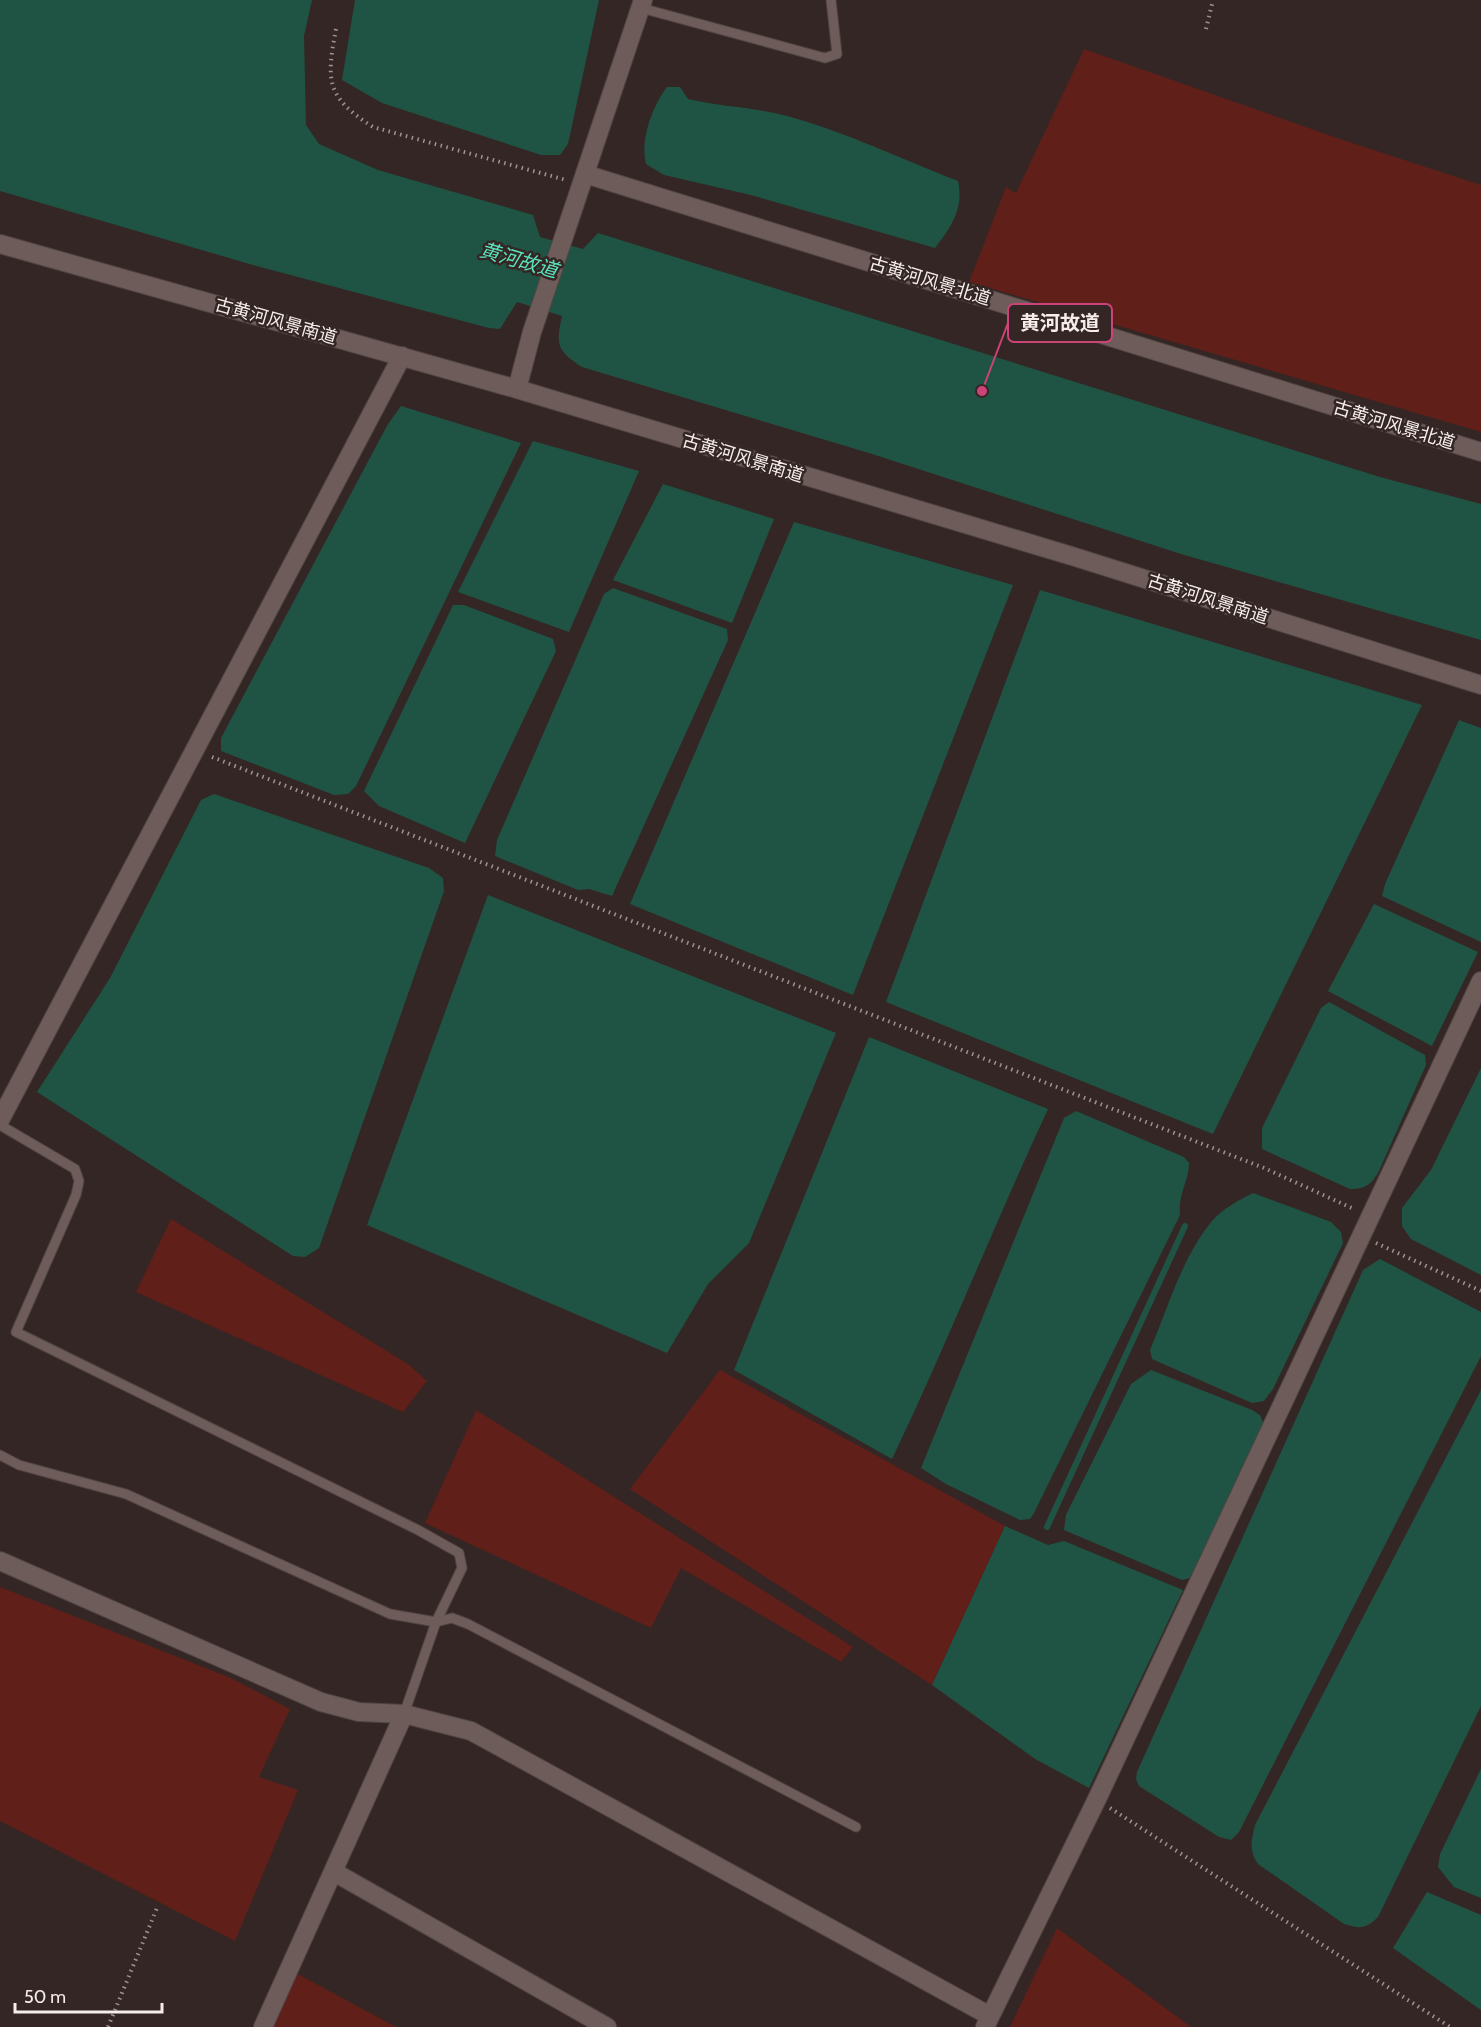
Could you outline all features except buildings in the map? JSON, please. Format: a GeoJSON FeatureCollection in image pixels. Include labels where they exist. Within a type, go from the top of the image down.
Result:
{"type":"FeatureCollection","features":[{"type":"Feature","properties":{"kind":"street"},"geometry":{"type":"LineString","coordinates":[[517,389],[532,332],[642,4]]}},
{"type":"Feature","properties":{"kind":"street","name":"古黄河风景北道"},"geometry":{"type":"LineString","coordinates":[[581,184],[1481,452]]}},
{"type":"Feature","properties":{"kind":"street","name":"古黄河风景南道"},"geometry":{"type":"LineString","coordinates":[[0,244],[517,389],[1075,557],[1481,685]]}},
{"type":"Feature","properties":{"kind":"street"},"geometry":{"type":"LineString","coordinates":[[0,1120],[402,356]]}},
{"type":"Feature","properties":{"kind":"street"},"geometry":{"type":"LineString","coordinates":[[0,1561],[321,1702],[358,1712],[404,1714],[471,1731],[988,2022],[1097,1799],[1481,981]]}},
{"type":"Feature","properties":{"kind":"street"},"geometry":{"type":"LineString","coordinates":[[263,2027],[404,1714]]}},
{"type":"Feature","properties":{"kind":"street"},"geometry":{"type":"LineString","coordinates":[[334,1872],[607,2027]]}},
{"type":"Feature","properties":{"kind":"lane"},"geometry":{"type":"LineString","coordinates":[[642,4],[825,58],[837,54],[831,0]]}},
{"type":"Feature","properties":{"kind":"lane"},"geometry":{"type":"LineString","coordinates":[[0,1125],[75,1168],[79,1181],[76,1195],[16,1332],[459,1553],[462,1568],[436,1622],[404,1714]]}},
{"type":"Feature","properties":{"kind":"lane"},"geometry":{"type":"LineString","coordinates":[[0,1455],[19,1465],[126,1494],[390,1614],[436,1622],[452,1618],[468,1624],[856,1827]]}},
{"type":"Feature","properties":{"kind":"path"},"geometry":{"type":"LineString","coordinates":[[1206,29],[1213,0]]}},
{"type":"Feature","properties":{"kind":"path"},"geometry":{"type":"LineString","coordinates":[[336,29],[329,66],[332,85],[341,104],[373,127],[581,184]]}},
{"type":"Feature","properties":{"kind":"path"},"geometry":{"type":"LineString","coordinates":[[194,750],[1264,1168],[1371,1217]]}},
{"type":"Feature","properties":{"kind":"path"},"geometry":{"type":"LineString","coordinates":[[1362,1236],[1481,1291]]}},
{"type":"Feature","properties":{"kind":"path"},"geometry":{"type":"LineString","coordinates":[[1097,1799],[1450,2027]]}},
{"type":"Feature","properties":{"kind":"path"},"geometry":{"type":"LineString","coordinates":[[108,2027],[157,1908]]}},
{"type":"Feature","properties":{"kind":"shaded area"},"geometry":{"type":"Polygon","coordinates":[[[1084,49],[1340,139],[1481,185],[1481,432],[969,282],[1006,187],[1016,193],[1084,49]]]}},
{"type":"Feature","properties":{"kind":"shaded area"},"geometry":{"type":"Polygon","coordinates":[[[171,1219],[408,1364],[427,1381],[403,1412],[136,1292],[171,1219]]]}},
{"type":"Feature","properties":{"kind":"shaded area"},"geometry":{"type":"Polygon","coordinates":[[[720,1370],[1005,1526],[932,1685],[630,1489],[720,1370]]]}},
{"type":"Feature","properties":{"kind":"shaded area"},"geometry":{"type":"Polygon","coordinates":[[[476,1410],[853,1647],[841,1662],[681,1568],[651,1628],[425,1523],[476,1410]]]}},
{"type":"Feature","properties":{"kind":"shaded area"},"geometry":{"type":"Polygon","coordinates":[[[0,1587],[231,1678],[290,1709],[259,1777],[298,1790],[235,1941],[0,1821],[0,1587]]]}},
{"type":"Feature","properties":{"kind":"shaded area"},"geometry":{"type":"Polygon","coordinates":[[[1057,1928],[1191,2027],[1010,2027],[1057,1928]]]}},
{"type":"Feature","properties":{"kind":"shaded area"},"geometry":{"type":"Polygon","coordinates":[[[296,1973],[396,2027],[272,2027],[296,1973]]]}},
{"type":"Feature","properties":{"kind":"water"},"geometry":{"type":"Polygon","coordinates":[[[0,0],[312,0],[304,36],[306,125],[319,144],[378,170],[533,215],[540,237],[583,249],[598,233],[1380,477],[1481,504],[1481,640],[1181,554],[869,453],[582,367],[567,356],[560,346],[559,333],[562,316],[517,302],[500,329],[489,328],[253,265],[0,191],[0,0]]]}},
{"type":"Feature","properties":{"kind":"water"},"geometry":{"type":"Polygon","coordinates":[[[355,0],[599,0],[568,144],[560,155],[541,155],[382,103],[342,80],[355,0]]]}},
{"type":"Feature","properties":{"kind":"water"},"geometry":{"type":"Polygon","coordinates":[[[667,87],[680,87],[688,99],[775,113],[808,122],[958,181],[959,200],[955,217],[935,248],[751,195],[664,175],[646,164],[645,145],[652,114],[667,87]]]}},
{"type":"Feature","properties":{"kind":"water"},"geometry":{"type":"Polygon","coordinates":[[[401,406],[521,443],[356,786],[348,794],[334,795],[221,751],[221,738],[388,424],[401,406]]]}},
{"type":"Feature","properties":{"kind":"water"},"geometry":{"type":"Polygon","coordinates":[[[533,441],[639,471],[569,632],[458,592],[533,441]]]}},
{"type":"Feature","properties":{"kind":"water"},"geometry":{"type":"Polygon","coordinates":[[[663,484],[774,519],[732,623],[613,580],[663,484]]]}},
{"type":"Feature","properties":{"kind":"water"},"geometry":{"type":"Polygon","coordinates":[[[794,522],[1013,585],[853,995],[630,904],[794,522]]]}},
{"type":"Feature","properties":{"kind":"water"},"geometry":{"type":"Polygon","coordinates":[[[613,588],[727,629],[728,640],[612,896],[589,889],[578,890],[495,856],[497,840],[604,594],[613,588]]]}},
{"type":"Feature","properties":{"kind":"water"},"geometry":{"type":"Polygon","coordinates":[[[1040,590],[1422,705],[1213,1134],[886,1002],[1040,590]]]}},
{"type":"Feature","properties":{"kind":"water"},"geometry":{"type":"Polygon","coordinates":[[[453,605],[464,605],[553,639],[556,651],[465,843],[379,806],[364,791],[453,605]]]}},
{"type":"Feature","properties":{"kind":"water"},"geometry":{"type":"Polygon","coordinates":[[[1459,720],[1481,728],[1481,942],[1382,896],[1385,884],[1459,720]]]}},
{"type":"Feature","properties":{"kind":"water"},"geometry":{"type":"Polygon","coordinates":[[[214,794],[429,868],[443,878],[444,891],[319,1248],[305,1257],[293,1256],[37,1092],[110,978],[201,800],[214,794]]]}},
{"type":"Feature","properties":{"kind":"water"},"geometry":{"type":"Polygon","coordinates":[[[488,895],[836,1033],[749,1243],[708,1284],[667,1353],[367,1225],[488,895]]]}},
{"type":"Feature","properties":{"kind":"water"},"geometry":{"type":"Polygon","coordinates":[[[1374,904],[1478,952],[1432,1046],[1328,991],[1374,904]]]}},
{"type":"Feature","properties":{"kind":"water"},"geometry":{"type":"Polygon","coordinates":[[[1329,1002],[1425,1055],[1426,1065],[1379,1171],[1370,1183],[1360,1188],[1350,1189],[1262,1149],[1262,1128],[1321,1008],[1329,1002]]]}},
{"type":"Feature","properties":{"kind":"water"},"geometry":{"type":"Polygon","coordinates":[[[869,1037],[1048,1109],[892,1459],[734,1370],[869,1037]]]}},
{"type":"Feature","properties":{"kind":"water"},"geometry":{"type":"Polygon","coordinates":[[[1481,1068],[1481,1275],[1411,1239],[1402,1226],[1402,1208],[1431,1170],[1481,1068]]]}},
{"type":"Feature","properties":{"kind":"water"},"geometry":{"type":"Polygon","coordinates":[[[1076,1111],[1184,1157],[1189,1163],[1189,1170],[1181,1200],[1180,1215],[1034,1513],[1030,1519],[1020,1520],[946,1484],[921,1468],[1064,1118],[1076,1111]]]}},
{"type":"Feature","properties":{"kind":"water"},"geometry":{"type":"Polygon","coordinates":[[[1253,1193],[1331,1222],[1341,1232],[1343,1243],[1273,1389],[1264,1401],[1252,1403],[1152,1359],[1150,1350],[1176,1283],[1201,1235],[1221,1213],[1253,1193]]]}},
{"type":"Feature","properties":{"kind":"water"},"geometry":{"type":"Polygon","coordinates":[[[1380,1259],[1481,1312],[1481,1356],[1239,1832],[1231,1840],[1219,1837],[1139,1786],[1136,1779],[1137,1772],[1363,1270],[1380,1259]]]}},
{"type":"Feature","properties":{"kind":"water"},"geometry":{"type":"Polygon","coordinates":[[[1151,1370],[1252,1410],[1260,1415],[1264,1425],[1195,1572],[1190,1578],[1182,1580],[1064,1530],[1066,1515],[1131,1384],[1151,1370]]]}},
{"type":"Feature","properties":{"kind":"water"},"geometry":{"type":"Polygon","coordinates":[[[1481,1390],[1481,1706],[1378,1917],[1366,1926],[1350,1926],[1258,1864],[1253,1855],[1252,1846],[1255,1825],[1481,1390]]]}},
{"type":"Feature","properties":{"kind":"water"},"geometry":{"type":"Polygon","coordinates":[[[1005,1526],[1048,1545],[1064,1541],[1183,1590],[1089,1788],[1035,1759],[932,1685],[1005,1526]]]}},
{"type":"Feature","properties":{"kind":"water"},"geometry":{"type":"Polygon","coordinates":[[[1481,1769],[1481,1898],[1454,1887],[1438,1867],[1440,1854],[1481,1769]]]}},
{"type":"Feature","properties":{"kind":"water"},"geometry":{"type":"Polygon","coordinates":[[[1427,1892],[1481,1915],[1481,2010],[1393,1948],[1427,1892]]]}},
{"type":"Feature","properties":{"kind":"waterway"},"geometry":{"type":"LineString","coordinates":[[1047,1527],[1185,1226]]}},
{"type":"Feature","properties":{"kind":"place","name":"黄河故道"},"geometry":{"type":"Point","coordinates":[982,391]}}]}
